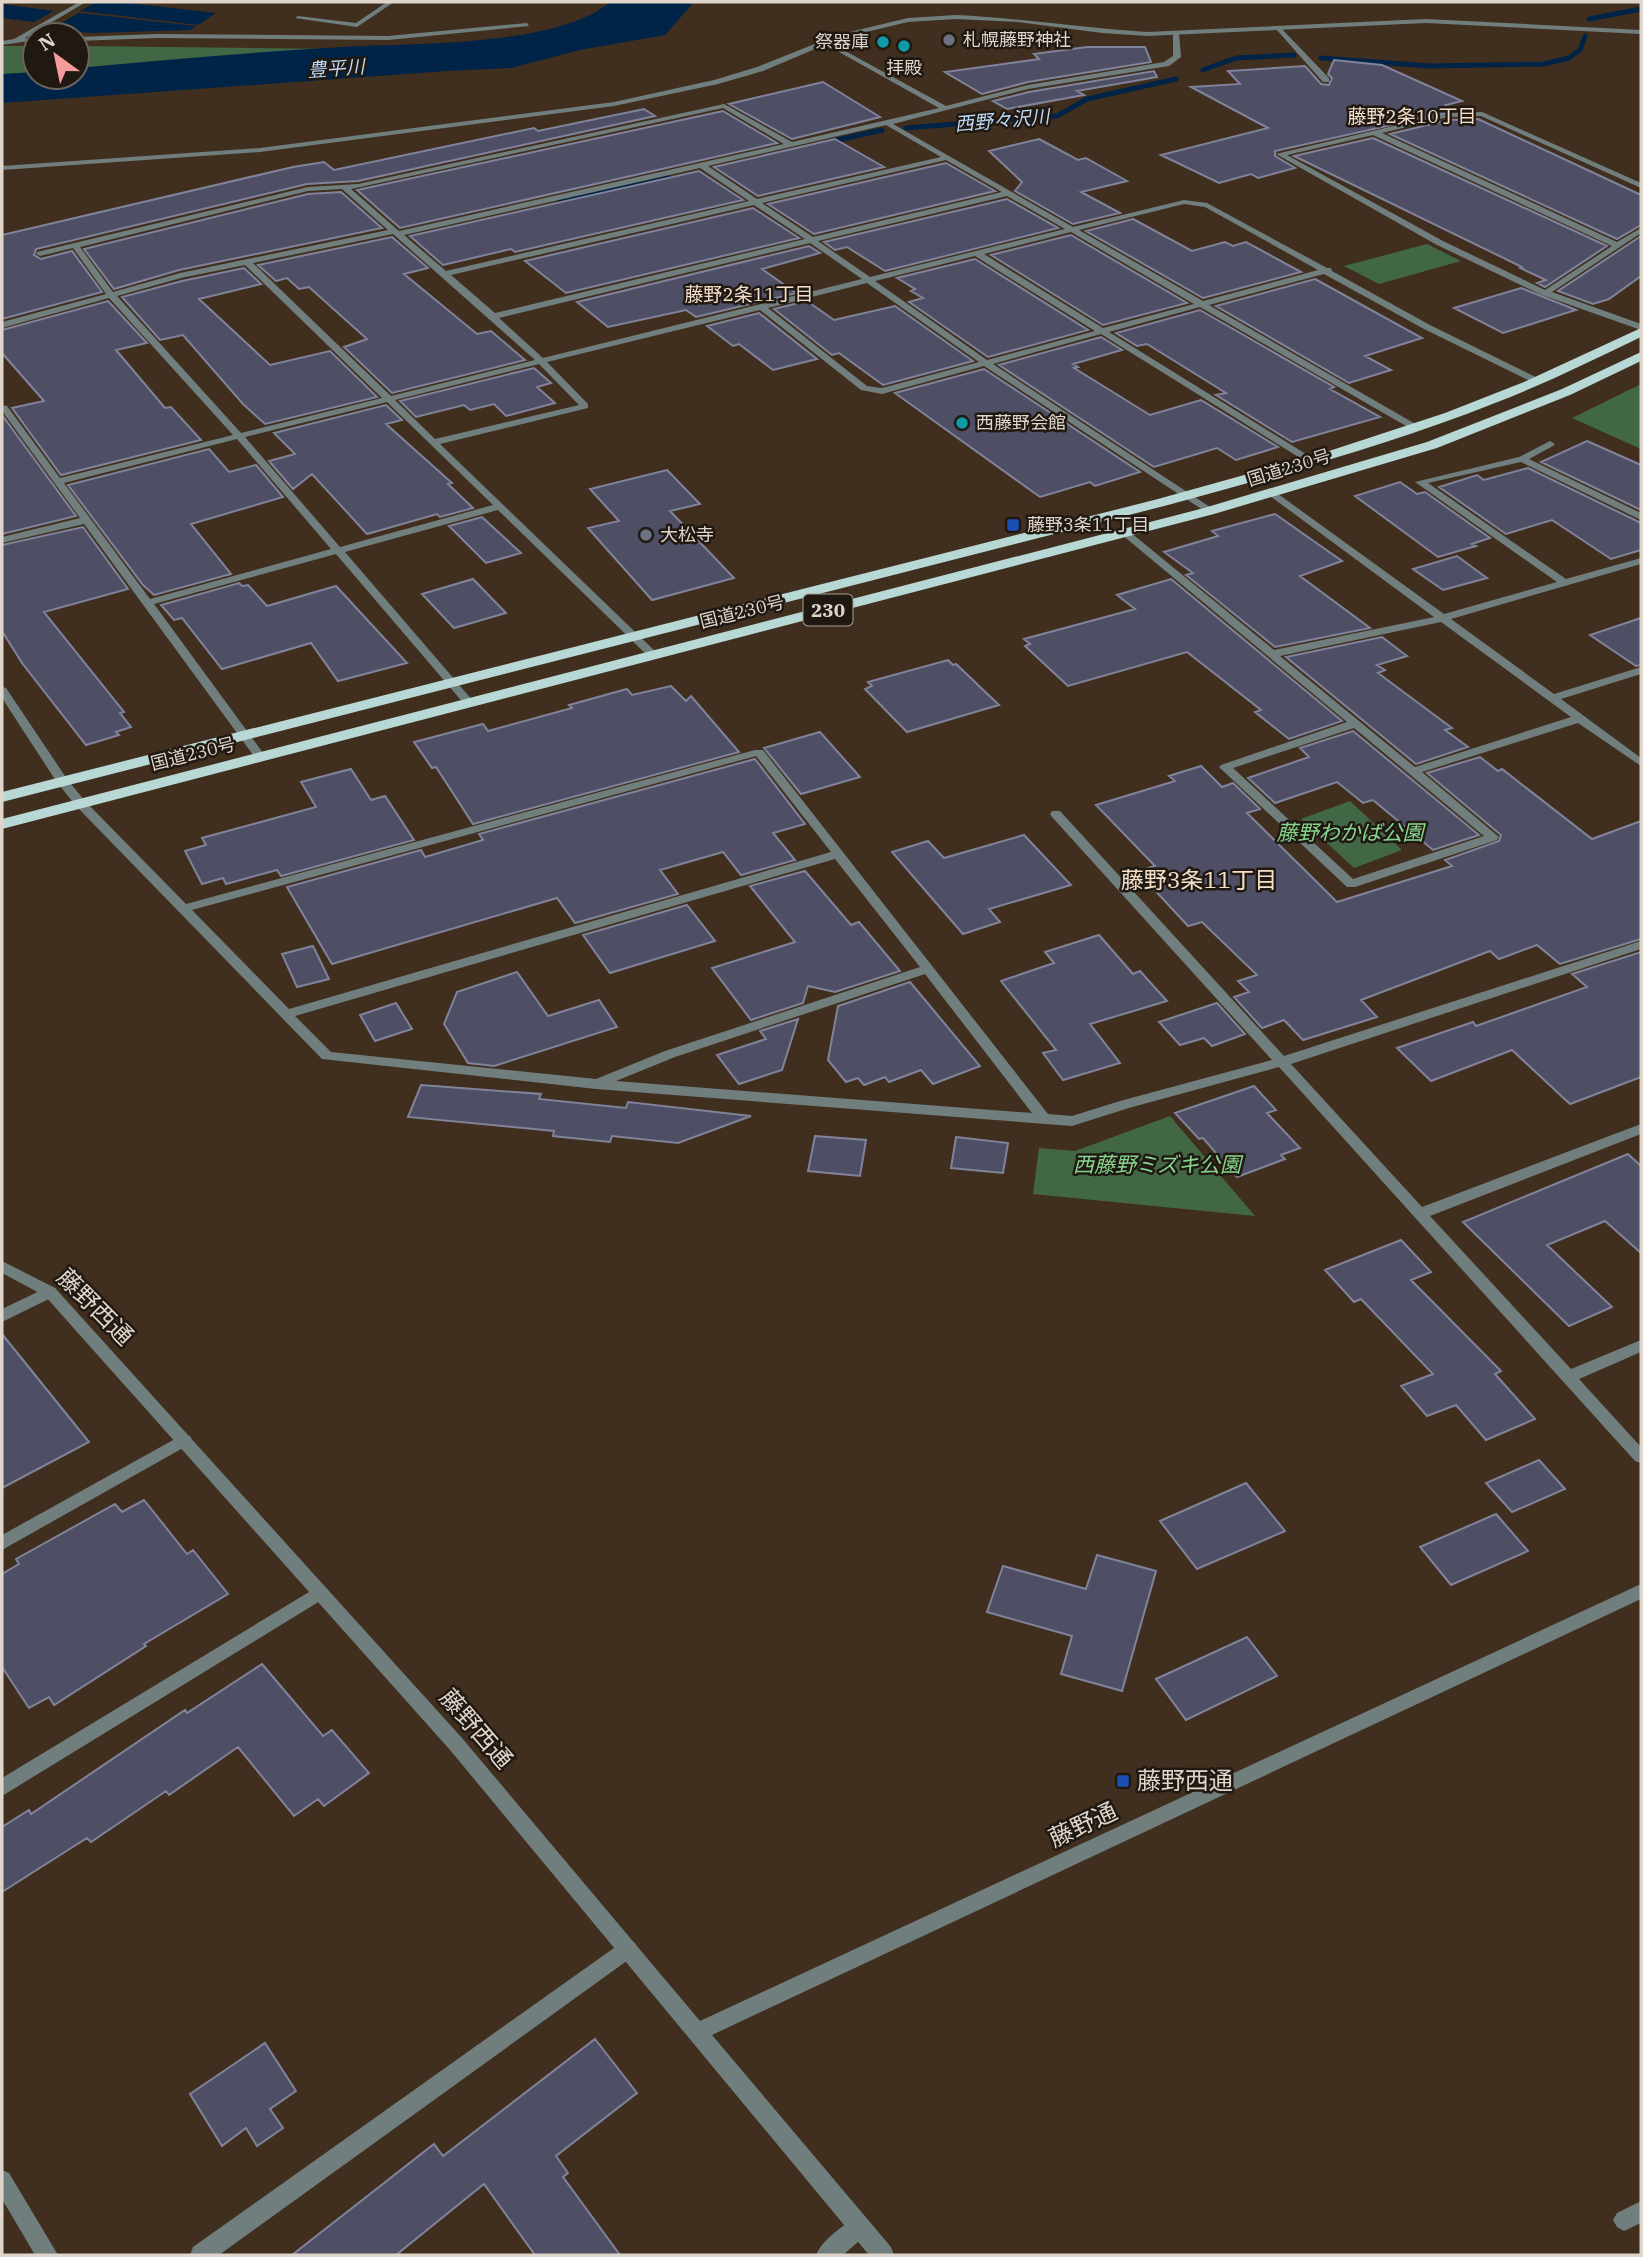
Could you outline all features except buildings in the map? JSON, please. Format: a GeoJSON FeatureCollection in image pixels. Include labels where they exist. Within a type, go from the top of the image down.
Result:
{"type":"FeatureCollection","features":[{"type":"Feature","properties":{"kind":"highway","name":"国道230号"},"geometry":{"type":"LineString","coordinates":[[2,797],[1187,496],[1311,461],[1416,428],[1537,381],[1641,329]]}},
{"type":"Feature","properties":{"kind":"highway","name":"国道230号"},"geometry":{"type":"LineString","coordinates":[[2,824],[1209,512],[1432,445],[1566,392],[1641,356]]}},
{"type":"Feature","properties":{"kind":"street"},"geometry":{"type":"LineString","coordinates":[[2,43],[18,40],[83,2]]}},
{"type":"Feature","properties":{"kind":"street"},"geometry":{"type":"LineString","coordinates":[[298,18],[357,25],[391,2]]}},
{"type":"Feature","properties":{"kind":"street"},"geometry":{"type":"LineString","coordinates":[[508,2],[519,2]]}},
{"type":"Feature","properties":{"kind":"street"},"geometry":{"type":"LineString","coordinates":[[2,169],[260,150],[614,104],[715,82],[760,69],[825,42],[884,24],[942,18],[1018,20],[1121,33],[1438,21],[1641,32]]}},
{"type":"Feature","properties":{"kind":"street"},"geometry":{"type":"LineString","coordinates":[[91,38],[157,36],[388,38],[527,25]]}},
{"type":"Feature","properties":{"kind":"street"},"geometry":{"type":"LineString","coordinates":[[1278,28],[1326,80]]}},
{"type":"Feature","properties":{"kind":"street"},"geometry":{"type":"LineString","coordinates":[[2,325],[110,294],[247,262],[791,145],[1028,87],[1166,64],[1177,57],[1176,33]]}},
{"type":"Feature","properties":{"kind":"street"},"geometry":{"type":"LineString","coordinates":[[825,42],[945,108]]}},
{"type":"Feature","properties":{"kind":"street"},"geometry":{"type":"LineString","coordinates":[[40,254],[308,189],[344,187],[724,106],[791,145]]}},
{"type":"Feature","properties":{"kind":"street"},"geometry":{"type":"LineString","coordinates":[[1641,186],[1482,114],[1448,115],[1280,154],[1440,243],[1545,293],[1641,329]]}},
{"type":"Feature","properties":{"kind":"street"},"geometry":{"type":"LineString","coordinates":[[887,123],[1416,428]]}},
{"type":"Feature","properties":{"kind":"street"},"geometry":{"type":"LineString","coordinates":[[1374,132],[1617,246]]}},
{"type":"Feature","properties":{"kind":"street"},"geometry":{"type":"LineString","coordinates":[[443,274],[947,158]]}},
{"type":"Feature","properties":{"kind":"street"},"geometry":{"type":"LineString","coordinates":[[701,165],[813,240],[986,363],[1209,512]]}},
{"type":"Feature","properties":{"kind":"street"},"geometry":{"type":"LineString","coordinates":[[344,187],[495,316],[544,362],[585,406],[435,442]]}},
{"type":"Feature","properties":{"kind":"street"},"geometry":{"type":"LineString","coordinates":[[495,316],[1009,193]]}},
{"type":"Feature","properties":{"kind":"street"},"geometry":{"type":"LineString","coordinates":[[58,481],[1184,202],[1207,205],[1427,327],[1537,381]]}},
{"type":"Feature","properties":{"kind":"street"},"geometry":{"type":"LineString","coordinates":[[1545,293],[1641,230]]}},
{"type":"Feature","properties":{"kind":"street"},"geometry":{"type":"LineString","coordinates":[[75,245],[110,294],[240,437],[469,702]]}},
{"type":"Feature","properties":{"kind":"street"},"geometry":{"type":"LineString","coordinates":[[976,253],[1311,461]]}},
{"type":"Feature","properties":{"kind":"street"},"geometry":{"type":"LineString","coordinates":[[247,262],[653,655]]}},
{"type":"Feature","properties":{"kind":"street"},"geometry":{"type":"LineString","coordinates":[[762,307],[864,388],[882,391],[1328,270]]}},
{"type":"Feature","properties":{"kind":"street"},"geometry":{"type":"LineString","coordinates":[[3,407],[260,757]]}},
{"type":"Feature","properties":{"kind":"street"},"geometry":{"type":"LineString","coordinates":[[1550,444],[1522,458],[1420,482],[1565,583]]}},
{"type":"Feature","properties":{"kind":"street"},"geometry":{"type":"LineString","coordinates":[[1522,458],[1641,517]]}},
{"type":"Feature","properties":{"kind":"street"},"geometry":{"type":"LineString","coordinates":[[1271,493],[1641,763]]}},
{"type":"Feature","properties":{"kind":"street"},"geometry":{"type":"LineString","coordinates":[[148,603],[501,506]]}},
{"type":"Feature","properties":{"kind":"street"},"geometry":{"type":"LineString","coordinates":[[2,540],[86,520]]}},
{"type":"Feature","properties":{"kind":"street"},"geometry":{"type":"LineString","coordinates":[[1126,534],[1493,837],[1350,884],[1225,767],[1354,724]]}},
{"type":"Feature","properties":{"kind":"street"},"geometry":{"type":"LineString","coordinates":[[1272,654],[1443,618],[1641,561]]}},
{"type":"Feature","properties":{"kind":"street"},"geometry":{"type":"LineString","coordinates":[[1553,698],[1641,670]]}},
{"type":"Feature","properties":{"kind":"street"},"geometry":{"type":"LineString","coordinates":[[2,690],[62,781],[80,803],[327,1056],[596,1084],[1072,1121],[1283,1062],[1641,944]]}},
{"type":"Feature","properties":{"kind":"street"},"geometry":{"type":"LineString","coordinates":[[1413,771],[1581,718]]}},
{"type":"Feature","properties":{"kind":"street"},"geometry":{"type":"LineString","coordinates":[[181,909],[759,752],[1045,1120]]}},
{"type":"Feature","properties":{"kind":"street"},"geometry":{"type":"LineString","coordinates":[[1056,814],[1641,1457]]}},
{"type":"Feature","properties":{"kind":"street"},"geometry":{"type":"LineString","coordinates":[[286,1014],[838,854]]}},
{"type":"Feature","properties":{"kind":"street"},"geometry":{"type":"LineString","coordinates":[[596,1084],[670,1054],[928,969]]}},
{"type":"Feature","properties":{"kind":"street"},"geometry":{"type":"LineString","coordinates":[[1420,1214],[1641,1129]]}},
{"type":"Feature","properties":{"kind":"street","name":"藤野西通"},"geometry":{"type":"LineString","coordinates":[[2,1266],[50,1292],[456,1744],[883,2255]]}},
{"type":"Feature","properties":{"kind":"street"},"geometry":{"type":"LineString","coordinates":[[2,1316],[50,1292]]}},
{"type":"Feature","properties":{"kind":"street"},"geometry":{"type":"LineString","coordinates":[[1568,1377],[1641,1346]]}},
{"type":"Feature","properties":{"kind":"street"},"geometry":{"type":"LineString","coordinates":[[2,1543],[184,1440]]}},
{"type":"Feature","properties":{"kind":"street","name":"藤野通"},"geometry":{"type":"LineString","coordinates":[[697,2032],[1641,1591]]}},
{"type":"Feature","properties":{"kind":"street"},"geometry":{"type":"LineString","coordinates":[[2,1788],[319,1593]]}},
{"type":"Feature","properties":{"kind":"street"},"geometry":{"type":"LineString","coordinates":[[201,2255],[628,1949]]}},
{"type":"Feature","properties":{"kind":"street"},"geometry":{"type":"LineString","coordinates":[[2,2180],[47,2255]]}},
{"type":"Feature","properties":{"kind":"street"},"geometry":{"type":"LineString","coordinates":[[827,2255],[860,2227]]}},
{"type":"Feature","properties":{"kind":"green space"},"geometry":{"type":"Polygon","coordinates":[[[2,46],[21,46],[21,77],[2,79],[2,46]]]}},
{"type":"Feature","properties":{"kind":"green space"},"geometry":{"type":"Polygon","coordinates":[[[91,46],[332,49],[91,71],[91,46]]]}},
{"type":"Feature","properties":{"kind":"green space"},"geometry":{"type":"Polygon","coordinates":[[[1427,244],[1461,261],[1379,284],[1344,266],[1427,244]]]}},
{"type":"Feature","properties":{"kind":"green space"},"geometry":{"type":"Polygon","coordinates":[[[1641,384],[1641,449],[1572,418],[1641,384]]]}},
{"type":"Feature","properties":{"kind":"green space","name":"藤野わかば公園"},"geometry":{"type":"Polygon","coordinates":[[[1350,801],[1402,850],[1354,868],[1301,819],[1350,801]]]}},
{"type":"Feature","properties":{"kind":"green space","name":"西藤野ミズキ公園"},"geometry":{"type":"Polygon","coordinates":[[[1170,1116],[1255,1216],[1033,1194],[1039,1148],[1075,1151],[1170,1116]]]}},
{"type":"Feature","properties":{"kind":"water"},"geometry":{"type":"Polygon","coordinates":[[[96,2],[120,2],[216,13],[198,25],[80,11],[96,2]]]}},
{"type":"Feature","properties":{"kind":"water","name":"豊平川"},"geometry":{"type":"Polygon","coordinates":[[[610,2],[694,2],[665,35],[580,50],[511,68],[2,103],[2,74],[21,73],[21,91],[91,91],[91,67],[275,51],[482,40],[520,35],[586,17],[610,2]]]}},
{"type":"Feature","properties":{"kind":"water"},"geometry":{"type":"Polygon","coordinates":[[[2,4],[54,11],[36,21],[2,18],[2,4]]]}},
{"type":"Feature","properties":{"kind":"water"},"geometry":{"type":"Polygon","coordinates":[[[79,13],[196,26],[190,30],[92,33],[91,21],[65,21],[79,13]]]}},
{"type":"Feature","properties":{"kind":"waterway","name":"西野々沢川"},"geometry":{"type":"LineString","coordinates":[[1589,19],[1641,9]]}},
{"type":"Feature","properties":{"kind":"waterway","name":"西野々沢川"},"geometry":{"type":"LineString","coordinates":[[1321,58],[1430,66],[1544,64],[1569,58],[1580,50],[1585,36]]}},
{"type":"Feature","properties":{"kind":"waterway","name":"西野々沢川"},"geometry":{"type":"LineString","coordinates":[[1203,70],[1236,58],[1294,55]]}},
{"type":"Feature","properties":{"kind":"waterway","name":"西野々沢川"},"geometry":{"type":"LineString","coordinates":[[906,128],[1057,116],[1087,99],[1176,79]]}},
{"type":"Feature","properties":{"kind":"waterway","name":"西野々沢川"},"geometry":{"type":"LineString","coordinates":[[825,143],[882,130]]}},
{"type":"Feature","properties":{"kind":"waterway","name":"西野々沢川"},"geometry":{"type":"LineString","coordinates":[[569,209],[560,202],[669,178]]}},
{"type":"Feature","properties":{"kind":"place","name":"札幌藤野神社"},"geometry":{"type":"Point","coordinates":[949,40]}},
{"type":"Feature","properties":{"kind":"place","name":"祭器庫"},"geometry":{"type":"Point","coordinates":[883,42]}},
{"type":"Feature","properties":{"kind":"place","name":"拝殿"},"geometry":{"type":"Point","coordinates":[904,46]}},
{"type":"Feature","properties":{"kind":"place","name":"西藤野会館"},"geometry":{"type":"Point","coordinates":[962,423]}},
{"type":"Feature","properties":{"kind":"place","name":"藤野3条11丁目"},"geometry":{"type":"Point","coordinates":[1013,525]}},
{"type":"Feature","properties":{"kind":"place","name":"大松寺"},"geometry":{"type":"Point","coordinates":[646,535]}},
{"type":"Feature","properties":{"kind":"place","name":"藤野西通"},"geometry":{"type":"Point","coordinates":[1123,1781]}},
{"type":"Feature","properties":{"kind":"district","name":"藤野2条10丁目"},"geometry":{"type":"Point","coordinates":[1412,116]}},
{"type":"Feature","properties":{"kind":"district","name":"藤野2条11丁目"},"geometry":{"type":"Point","coordinates":[749,294]}},
{"type":"Feature","properties":{"kind":"district","name":"藤野3条11丁目"},"geometry":{"type":"Point","coordinates":[1199,880]}}]}
